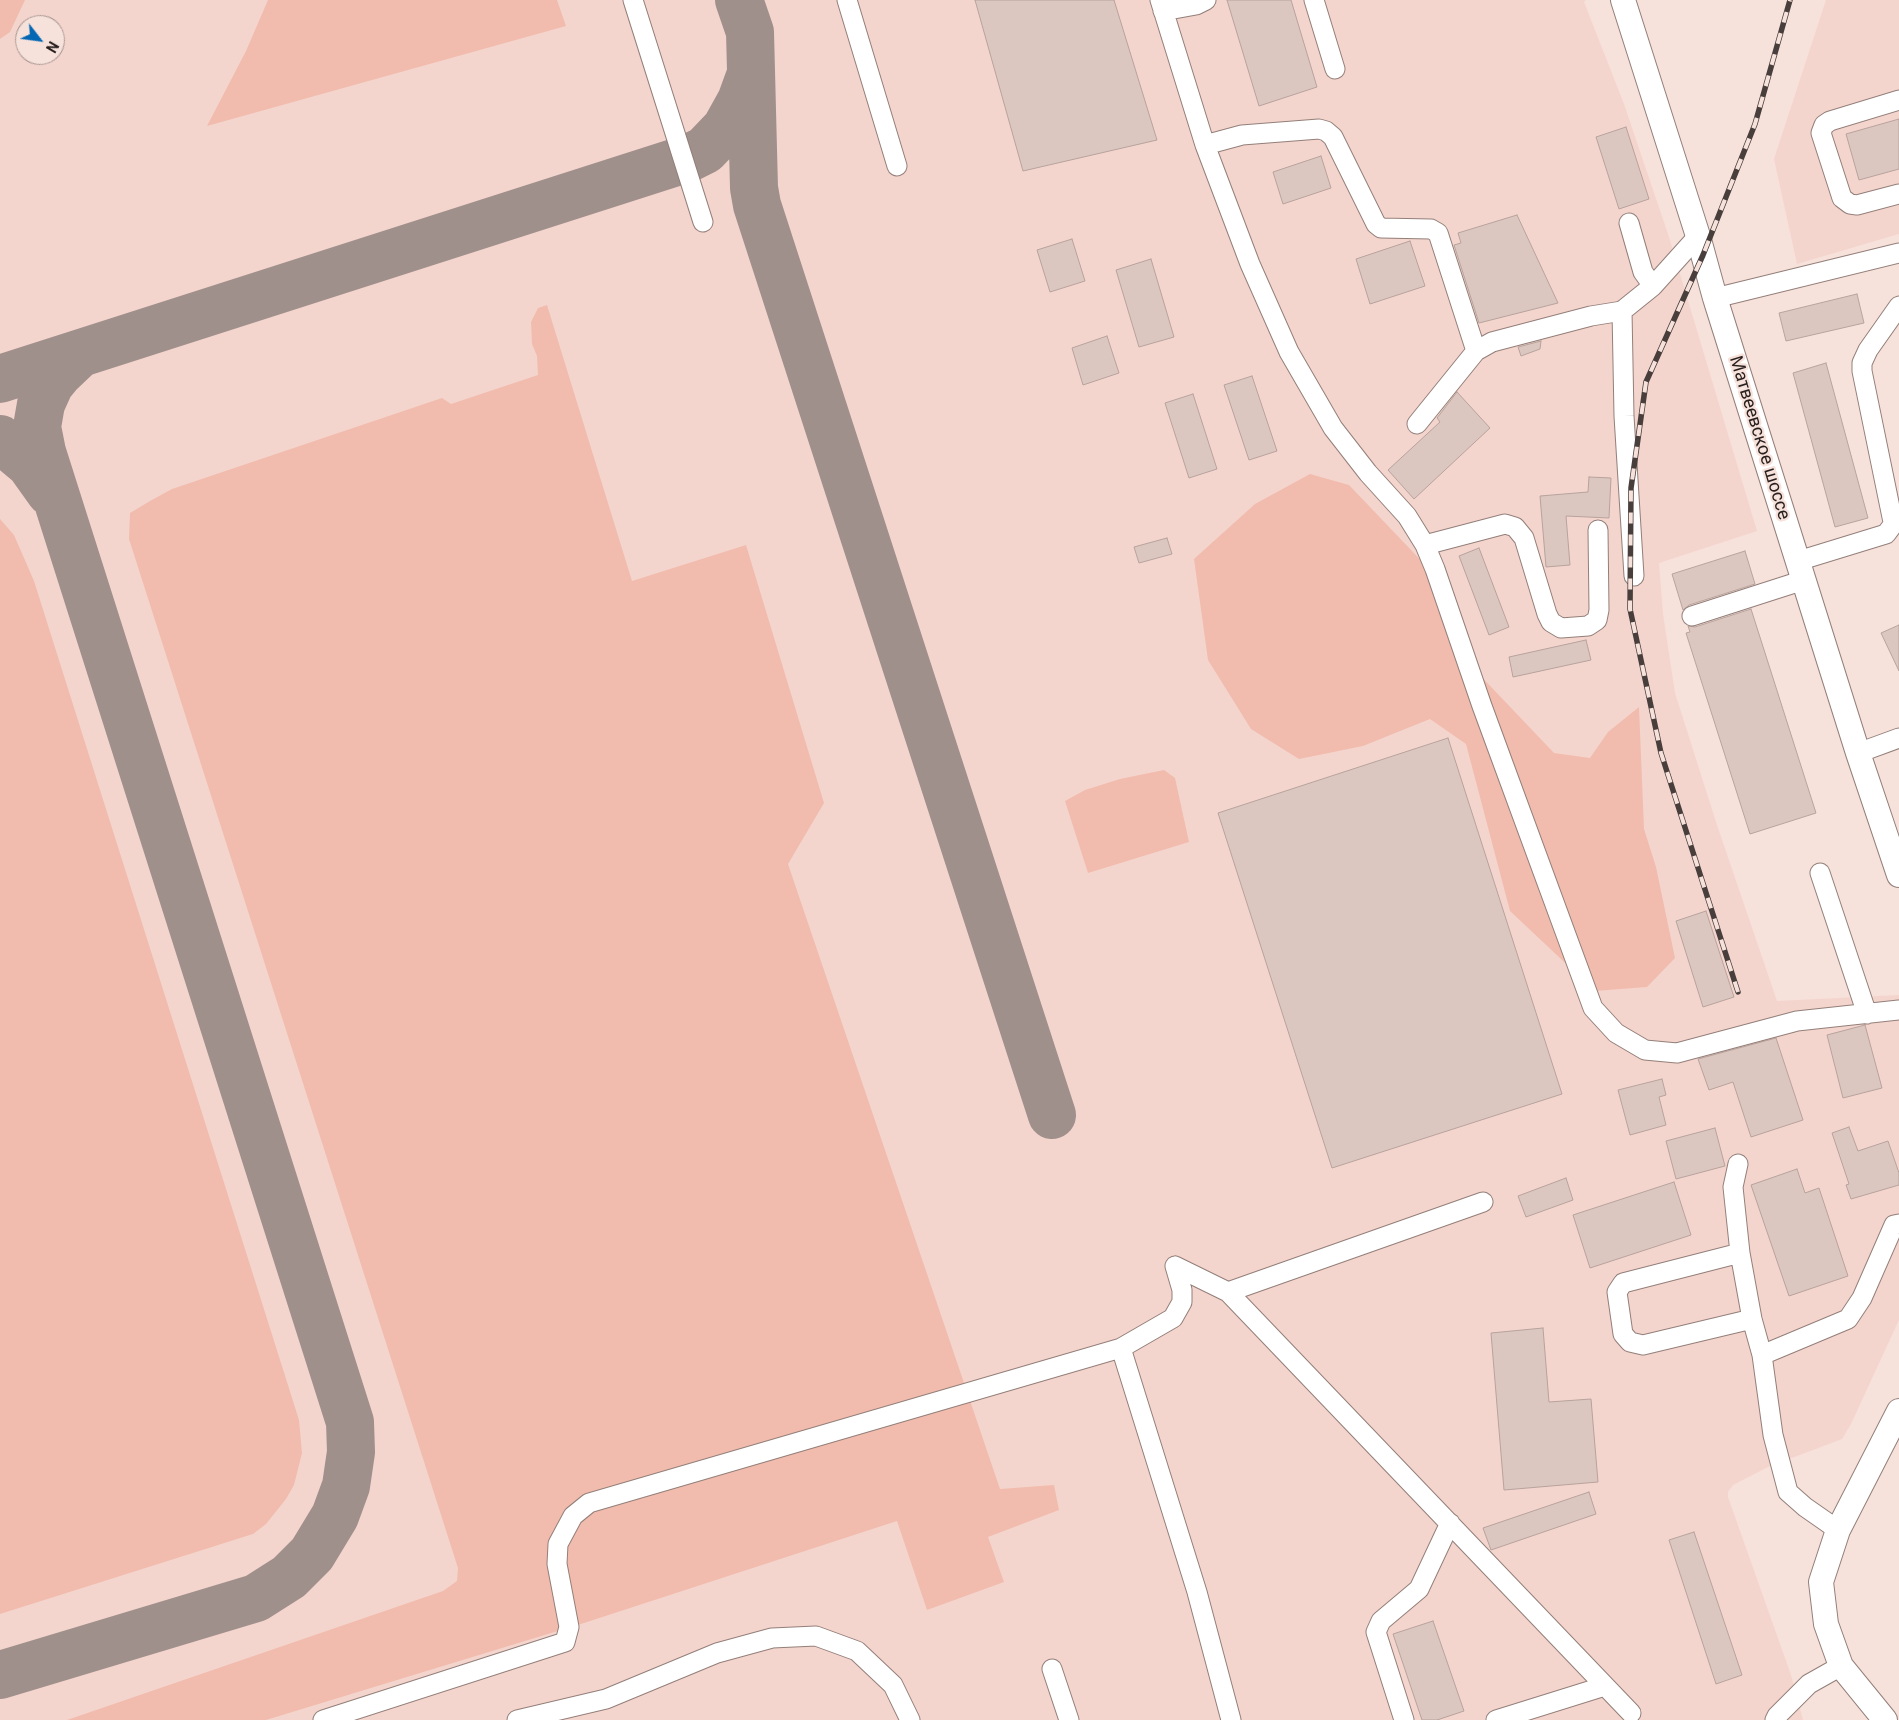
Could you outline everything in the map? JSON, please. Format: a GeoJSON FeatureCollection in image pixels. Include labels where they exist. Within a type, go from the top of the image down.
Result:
{"type":"FeatureCollection","features":[{"type":"Feature","properties":{"kind":"main road","name":"Матвеевское шоссе"},"geometry":{"type":"LineString","coordinates":[[1623,0],[1858,753],[1899,875]]}},
{"type":"Feature","properties":{"kind":"main road"},"geometry":{"type":"LineString","coordinates":[[1885,1720],[1842,1666],[1826,1624],[1821,1582],[1838,1530],[1899,1411]]}},
{"type":"Feature","properties":{"kind":"street"},"geometry":{"type":"LineString","coordinates":[[632,0],[703,222]]}},
{"type":"Feature","properties":{"kind":"street"},"geometry":{"type":"LineString","coordinates":[[847,0],[897,166]]}},
{"type":"Feature","properties":{"kind":"street"},"geometry":{"type":"LineString","coordinates":[[1206,0],[1196,5],[1161,6],[1204,145],[1250,264],[1289,352],[1333,428],[1368,473],[1407,516],[1425,545],[1593,1008],[1616,1033],[1645,1050],[1676,1053],[1797,1021],[1899,1010]]}},
{"type":"Feature","properties":{"kind":"street"},"geometry":{"type":"LineString","coordinates":[[1314,0],[1335,69]]}},
{"type":"Feature","properties":{"kind":"street"},"geometry":{"type":"LineString","coordinates":[[1899,100],[1830,121],[1824,125],[1821,133],[1842,198],[1850,204],[1857,205],[1899,194]]}},
{"type":"Feature","properties":{"kind":"street"},"geometry":{"type":"LineString","coordinates":[[1204,145],[1242,135],[1319,129],[1326,131],[1333,137],[1376,224],[1381,228],[1431,229],[1438,233],[1476,351]]}},
{"type":"Feature","properties":{"kind":"street"},"geometry":{"type":"LineString","coordinates":[[1629,223],[1643,272],[1653,286]]}},
{"type":"Feature","properties":{"kind":"street"},"geometry":{"type":"LineString","coordinates":[[1417,424],[1476,351],[1492,342],[1591,316],[1622,311],[1653,286],[1698,236]]}},
{"type":"Feature","properties":{"kind":"street"},"geometry":{"type":"LineString","coordinates":[[1716,298],[1899,253]]}},
{"type":"Feature","properties":{"kind":"street"},"geometry":{"type":"LineString","coordinates":[[1692,616],[1886,534],[1892,526],[1893,522],[1862,371],[1862,363],[1868,350],[1899,306]]}},
{"type":"Feature","properties":{"kind":"street"},"geometry":{"type":"LineString","coordinates":[[1622,311],[1624,416],[1634,576]]}},
{"type":"Feature","properties":{"kind":"street"},"geometry":{"type":"LineString","coordinates":[[1425,545],[1505,524],[1515,528],[1524,538],[1551,622],[1561,628],[1588,626],[1597,620],[1599,610],[1598,530]]}},
{"type":"Feature","properties":{"kind":"street"},"geometry":{"type":"LineString","coordinates":[[1858,753],[1899,738]]}},
{"type":"Feature","properties":{"kind":"street"},"geometry":{"type":"LineString","coordinates":[[1820,873],[1867,1014]]}},
{"type":"Feature","properties":{"kind":"street"},"geometry":{"type":"LineString","coordinates":[[1738,1164],[1733,1187],[1740,1253],[1752,1319],[1762,1355],[1773,1435],[1788,1492],[1805,1507],[1838,1530]]}},
{"type":"Feature","properties":{"kind":"street"},"geometry":{"type":"LineString","coordinates":[[1228,1292],[1483,1202]]}},
{"type":"Feature","properties":{"kind":"street"},"geometry":{"type":"LineString","coordinates":[[1762,1355],[1848,1319],[1862,1298],[1894,1225],[1899,1224]]}},
{"type":"Feature","properties":{"kind":"street"},"geometry":{"type":"LineString","coordinates":[[1740,1253],[1623,1283],[1616,1292],[1623,1334],[1630,1342],[1643,1345],[1752,1319]]}},
{"type":"Feature","properties":{"kind":"street"},"geometry":{"type":"LineString","coordinates":[[323,1720],[564,1642],[568,1627],[557,1564],[558,1544],[572,1516],[589,1503],[1121,1348],[1173,1318],[1182,1302],[1182,1290],[1175,1266],[1228,1292],[1631,1713]]}},
{"type":"Feature","properties":{"kind":"street"},"geometry":{"type":"LineString","coordinates":[[1121,1348],[1197,1592],[1232,1720]]}},
{"type":"Feature","properties":{"kind":"street"},"geometry":{"type":"LineString","coordinates":[[1404,1720],[1376,1632],[1381,1621],[1419,1589],[1450,1523]]}},
{"type":"Feature","properties":{"kind":"street"},"geometry":{"type":"LineString","coordinates":[[517,1720],[606,1699],[717,1653],[772,1638],[816,1636],[857,1651],[893,1685],[910,1720]]}},
{"type":"Feature","properties":{"kind":"street"},"geometry":{"type":"LineString","coordinates":[[1776,1720],[1777,1716],[1809,1684],[1842,1666]]}},
{"type":"Feature","properties":{"kind":"street"},"geometry":{"type":"LineString","coordinates":[[1052,1669],[1069,1720]]}},
{"type":"Feature","properties":{"kind":"street"},"geometry":{"type":"LineString","coordinates":[[1496,1720],[1606,1686]]}},
{"type":"Feature","properties":{"kind":"shaded area"},"geometry":{"type":"Polygon","coordinates":[[[0,0],[1586,0],[1584,2],[1624,104],[1669,237],[1757,531],[1659,563],[1663,614],[1675,693],[1717,825],[1777,1001],[1899,995],[1899,1320],[1851,1424],[1842,1439],[1768,1467],[1733,1485],[1728,1492],[1728,1497],[1791,1675],[1803,1720],[0,1720],[0,0]]]}},
{"type":"Feature","properties":{"kind":"shaded area"},"geometry":{"type":"Polygon","coordinates":[[[0,0],[25,0],[18,15],[15,15],[15,21],[10,32],[0,39],[0,0]]]}},
{"type":"Feature","properties":{"kind":"shaded area"},"geometry":{"type":"Polygon","coordinates":[[[268,0],[557,0],[566,26],[207,126],[246,51],[268,0]]]}},
{"type":"Feature","properties":{"kind":"shaded area"},"geometry":{"type":"Polygon","coordinates":[[[1826,0],[1899,0],[1899,234],[1797,264],[1774,159],[1826,0]]]}},
{"type":"Feature","properties":{"kind":"shaded area"},"geometry":{"type":"Polygon","coordinates":[[[547,305],[632,581],[746,545],[824,803],[788,864],[1000,1489],[1054,1485],[1059,1510],[988,1537],[1004,1582],[927,1610],[897,1521],[584,1623],[266,1720],[67,1720],[443,1591],[457,1581],[458,1568],[129,539],[130,513],[172,489],[442,398],[451,404],[538,375],[537,356],[532,344],[531,322],[538,308],[547,305]]]}},
{"type":"Feature","properties":{"kind":"shaded area"},"geometry":{"type":"Polygon","coordinates":[[[1310,474],[1349,485],[1432,572],[1474,669],[1554,753],[1590,758],[1608,732],[1639,707],[1644,829],[1656,867],[1675,958],[1647,987],[1595,991],[1510,911],[1466,744],[1430,719],[1363,746],[1299,759],[1251,729],[1208,660],[1194,559],[1255,504],[1310,474]]]}},
{"type":"Feature","properties":{"kind":"shaded area"},"geometry":{"type":"Polygon","coordinates":[[[0,519],[14,535],[34,581],[299,1420],[302,1453],[294,1485],[286,1499],[266,1524],[253,1534],[0,1614],[0,519]]]}},
{"type":"Feature","properties":{"kind":"shaded area"},"geometry":{"type":"Polygon","coordinates":[[[1164,770],[1175,778],[1189,842],[1088,873],[1065,801],[1085,790],[1120,779],[1164,770]]]}},
{"type":"Feature","properties":{"kind":"building"},"geometry":{"type":"Polygon","coordinates":[[[975,0],[1114,0],[1157,140],[1023,171],[975,0]]]}},
{"type":"Feature","properties":{"kind":"building"},"geometry":{"type":"Polygon","coordinates":[[[1227,0],[1291,0],[1317,87],[1259,106],[1227,0]]]}},
{"type":"Feature","properties":{"kind":"building"},"geometry":{"type":"Polygon","coordinates":[[[1899,119],[1899,169],[1859,180],[1846,134],[1899,119]]]}},
{"type":"Feature","properties":{"kind":"building"},"geometry":{"type":"Polygon","coordinates":[[[1626,127],[1649,199],[1619,209],[1596,137],[1626,127]]]}},
{"type":"Feature","properties":{"kind":"building"},"geometry":{"type":"Polygon","coordinates":[[[1321,156],[1331,188],[1283,204],[1273,172],[1321,156]]]}},
{"type":"Feature","properties":{"kind":"building"},"geometry":{"type":"Polygon","coordinates":[[[1517,215],[1558,303],[1479,323],[1454,245],[1461,243],[1458,233],[1517,215]]]}},
{"type":"Feature","properties":{"kind":"building"},"geometry":{"type":"Polygon","coordinates":[[[1072,239],[1085,281],[1050,292],[1037,250],[1072,239]]]}},
{"type":"Feature","properties":{"kind":"building"},"geometry":{"type":"Polygon","coordinates":[[[1410,241],[1425,286],[1370,304],[1356,259],[1410,241]]]}},
{"type":"Feature","properties":{"kind":"building"},"geometry":{"type":"Polygon","coordinates":[[[1151,259],[1174,337],[1139,347],[1116,270],[1151,259]]]}},
{"type":"Feature","properties":{"kind":"building"},"geometry":{"type":"Polygon","coordinates":[[[1857,294],[1864,323],[1786,341],[1779,313],[1857,294]]]}},
{"type":"Feature","properties":{"kind":"building"},"geometry":{"type":"Polygon","coordinates":[[[1107,336],[1119,373],[1083,385],[1072,348],[1107,336]]]}},
{"type":"Feature","properties":{"kind":"building"},"geometry":{"type":"Polygon","coordinates":[[[1541,341],[1540,349],[1521,356],[1518,347],[1541,341]]]}},
{"type":"Feature","properties":{"kind":"building"},"geometry":{"type":"Polygon","coordinates":[[[1826,363],[1868,518],[1835,527],[1793,373],[1826,363]]]}},
{"type":"Feature","properties":{"kind":"building"},"geometry":{"type":"Polygon","coordinates":[[[1252,376],[1277,451],[1249,460],[1224,385],[1252,376]]]}},
{"type":"Feature","properties":{"kind":"building"},"geometry":{"type":"Polygon","coordinates":[[[1457,392],[1490,428],[1414,499],[1388,470],[1440,422],[1437,418],[1457,392]]]}},
{"type":"Feature","properties":{"kind":"building"},"geometry":{"type":"Polygon","coordinates":[[[1193,394],[1217,469],[1189,478],[1165,403],[1193,394]]]}},
{"type":"Feature","properties":{"kind":"building"},"geometry":{"type":"Polygon","coordinates":[[[1589,477],[1611,478],[1609,518],[1566,516],[1570,565],[1546,567],[1540,496],[1588,492],[1589,477]]]}},
{"type":"Feature","properties":{"kind":"building"},"geometry":{"type":"Polygon","coordinates":[[[1167,538],[1172,554],[1139,563],[1134,547],[1167,538]]]}},
{"type":"Feature","properties":{"kind":"building"},"geometry":{"type":"Polygon","coordinates":[[[1479,548],[1509,627],[1489,635],[1459,556],[1479,548]]]}},
{"type":"Feature","properties":{"kind":"building"},"geometry":{"type":"Polygon","coordinates":[[[1745,551],[1755,584],[1689,605],[1683,610],[1672,574],[1745,551]]]}},
{"type":"Feature","properties":{"kind":"building"},"geometry":{"type":"Polygon","coordinates":[[[1751,609],[1816,813],[1750,834],[1686,633],[1690,632],[1688,626],[1695,627],[1751,609]]]}},
{"type":"Feature","properties":{"kind":"building"},"geometry":{"type":"Polygon","coordinates":[[[1899,625],[1899,671],[1881,633],[1899,625]]]}},
{"type":"Feature","properties":{"kind":"building"},"geometry":{"type":"Polygon","coordinates":[[[1586,640],[1591,660],[1513,677],[1509,657],[1586,640]]]}},
{"type":"Feature","properties":{"kind":"building"},"geometry":{"type":"Polygon","coordinates":[[[1448,738],[1562,1094],[1332,1168],[1218,813],[1448,738]]]}},
{"type":"Feature","properties":{"kind":"building"},"geometry":{"type":"Polygon","coordinates":[[[1706,911],[1734,997],[1703,1007],[1676,921],[1706,911]]]}},
{"type":"Feature","properties":{"kind":"building"},"geometry":{"type":"Polygon","coordinates":[[[1865,1025],[1882,1088],[1843,1098],[1827,1035],[1865,1025]]]}},
{"type":"Feature","properties":{"kind":"building"},"geometry":{"type":"Polygon","coordinates":[[[1776,1038],[1803,1120],[1751,1137],[1733,1082],[1709,1090],[1698,1059],[1776,1038]]]}},
{"type":"Feature","properties":{"kind":"building"},"geometry":{"type":"Polygon","coordinates":[[[1662,1079],[1666,1095],[1659,1097],[1666,1125],[1630,1135],[1618,1090],[1662,1079]]]}},
{"type":"Feature","properties":{"kind":"building"},"geometry":{"type":"Polygon","coordinates":[[[1849,1127],[1858,1151],[1888,1141],[1899,1173],[1899,1185],[1851,1199],[1846,1185],[1849,1184],[1832,1133],[1849,1127]]]}},
{"type":"Feature","properties":{"kind":"building"},"geometry":{"type":"Polygon","coordinates":[[[1715,1128],[1725,1166],[1676,1179],[1666,1141],[1715,1128]]]}},
{"type":"Feature","properties":{"kind":"building"},"geometry":{"type":"Polygon","coordinates":[[[1797,1169],[1805,1193],[1819,1188],[1848,1276],[1789,1296],[1751,1185],[1797,1169]]]}},
{"type":"Feature","properties":{"kind":"building"},"geometry":{"type":"Polygon","coordinates":[[[1566,1178],[1573,1200],[1526,1217],[1518,1196],[1566,1178]]]}},
{"type":"Feature","properties":{"kind":"building"},"geometry":{"type":"Polygon","coordinates":[[[1674,1182],[1691,1235],[1590,1268],[1573,1215],[1674,1182]]]}},
{"type":"Feature","properties":{"kind":"building"},"geometry":{"type":"Polygon","coordinates":[[[1543,1328],[1549,1402],[1591,1399],[1598,1482],[1504,1490],[1491,1333],[1543,1328]]]}},
{"type":"Feature","properties":{"kind":"building"},"geometry":{"type":"Polygon","coordinates":[[[1589,1492],[1596,1514],[1491,1550],[1483,1528],[1589,1492]]]}},
{"type":"Feature","properties":{"kind":"building"},"geometry":{"type":"Polygon","coordinates":[[[1694,1532],[1742,1675],[1716,1684],[1669,1540],[1694,1532]]]}},
{"type":"Feature","properties":{"kind":"building"},"geometry":{"type":"Polygon","coordinates":[[[1433,1621],[1464,1711],[1437,1720],[1422,1720],[1393,1634],[1433,1621]]]}},
{"type":"Feature","properties":{"kind":"taxiway"},"geometry":{"type":"LineString","coordinates":[[739,0],[750,32],[754,188],[757,205],[1052,1115]]}},
{"type":"Feature","properties":{"kind":"taxiway"},"geometry":{"type":"LineString","coordinates":[[0,379],[689,158],[705,150],[726,128],[741,101],[749,79]]}},
{"type":"Feature","properties":{"kind":"taxiway"},"geometry":{"type":"LineString","coordinates":[[0,1675],[256,1598],[289,1577],[312,1554],[335,1516],[346,1486],[351,1452],[350,1422],[42,452],[37,427],[41,404],[50,384],[79,354]]}},
{"type":"Feature","properties":{"kind":"taxiway"},"geometry":{"type":"LineString","coordinates":[[0,439],[30,464],[50,492]]}},
{"type":"Feature","properties":{"kind":"railway"},"geometry":{"type":"LineString","coordinates":[[1738,992],[1661,753],[1630,609],[1631,488],[1646,382],[1703,255],[1755,124],[1790,0]]}}]}
